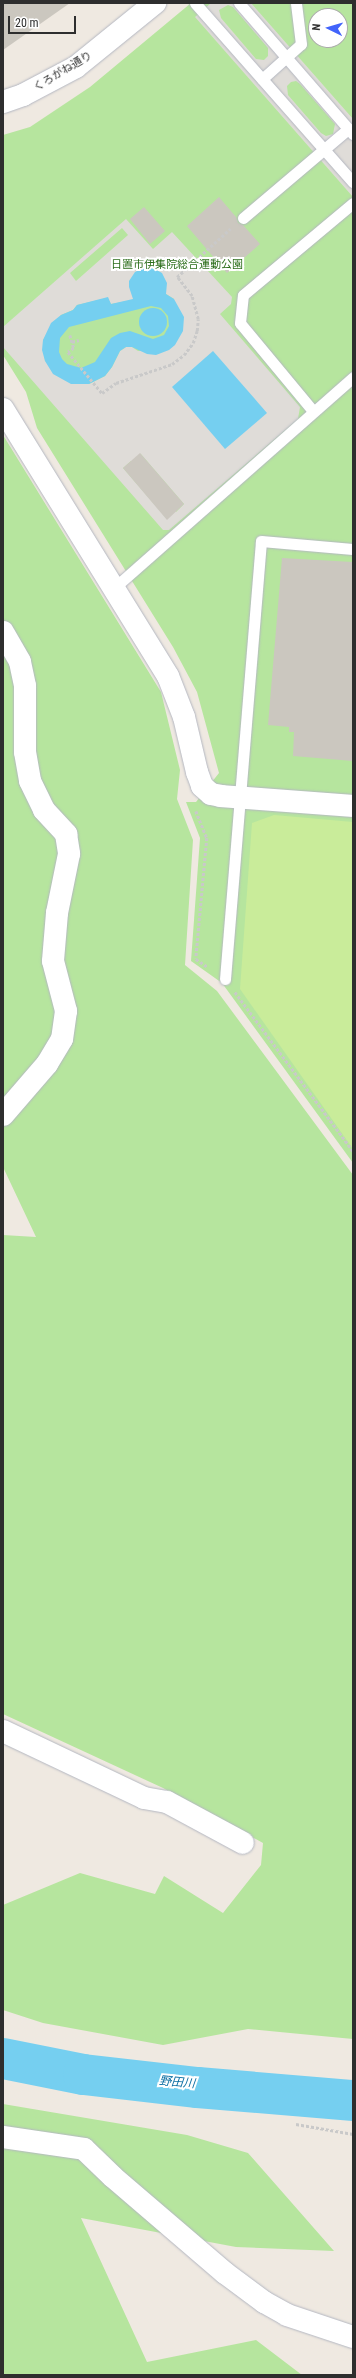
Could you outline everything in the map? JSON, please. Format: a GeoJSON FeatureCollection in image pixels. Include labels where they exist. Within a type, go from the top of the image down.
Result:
{"type":"FeatureCollection","features":[{"type":"Feature","properties":{"kind":"street","name":"くろがね通り"},"geometry":{"type":"LineString","coordinates":[[3,102],[23,95],[76,67],[155,3]]}},
{"type":"Feature","properties":{"kind":"street"},"geometry":{"type":"LineString","coordinates":[[3,409],[168,676],[184,717],[197,772],[202,786],[211,794],[353,806]]}},
{"type":"Feature","properties":{"kind":"street"},"geometry":{"type":"LineString","coordinates":[[3,632],[20,662],[25,686],[25,752],[30,780],[44,810],[66,834],[69,854],[57,913],[53,961],[66,1011],[62,1039],[47,1064],[3,1114]]}},
{"type":"Feature","properties":{"kind":"street"},"geometry":{"type":"LineString","coordinates":[[3,1731],[144,1798],[167,1802],[243,1843]]}},
{"type":"Feature","properties":{"kind":"street"},"geometry":{"type":"LineString","coordinates":[[3,2137],[84,2149],[113,2177],[225,2273],[264,2302],[287,2315],[353,2337]]}},
{"type":"Feature","properties":{"kind":"lane"},"geometry":{"type":"LineString","coordinates":[[195,3],[353,182]]}},
{"type":"Feature","properties":{"kind":"lane"},"geometry":{"type":"LineString","coordinates":[[239,3],[351,131],[324,149],[243,218]]}},
{"type":"Feature","properties":{"kind":"lane"},"geometry":{"type":"LineString","coordinates":[[262,79],[301,44],[296,3]]}},
{"type":"Feature","properties":{"kind":"lane"},"geometry":{"type":"LineString","coordinates":[[313,411],[240,322],[243,295],[353,203]]}},
{"type":"Feature","properties":{"kind":"lane"},"geometry":{"type":"LineString","coordinates":[[114,588],[353,377]]}},
{"type":"Feature","properties":{"kind":"lane"},"geometry":{"type":"LineString","coordinates":[[225,979],[261,541],[353,549]]}},
{"type":"Feature","properties":{"kind":"path"},"geometry":{"type":"LineString","coordinates":[[70,335],[74,348],[68,352],[102,393],[116,383],[172,364],[184,355],[193,343],[198,319],[197,307],[192,296],[177,277],[243,218]]}},
{"type":"Feature","properties":{"kind":"path"},"geometry":{"type":"LineString","coordinates":[[72,342],[79,340]]}},
{"type":"Feature","properties":{"kind":"path"},"geometry":{"type":"LineString","coordinates":[[208,791],[195,809],[207,838],[196,959],[225,979],[353,1151]]}},
{"type":"Feature","properties":{"kind":"path"},"geometry":{"type":"LineString","coordinates":[[296,2124],[353,2134]]}},
{"type":"Feature","properties":{"kind":"green space","name":"日置市伊集院総合運動公園"},"geometry":{"type":"Polygon","coordinates":[[[191,3],[353,3],[353,1163],[222,983],[191,961],[200,838],[186,802],[196,802],[219,773],[197,692],[173,647],[37,428],[26,392],[3,355],[3,135],[30,127],[90,87],[191,3]]]}},
{"type":"Feature","properties":{"kind":"green space"},"geometry":{"type":"Polygon","coordinates":[[[3,435],[161,692],[180,770],[177,799],[193,840],[185,965],[217,991],[353,1175],[353,2039],[248,2029],[163,2045],[43,2023],[3,2010],[3,1905],[80,1873],[155,1894],[164,1876],[223,1913],[261,1865],[263,1843],[163,1788],[3,1714],[3,1235],[36,1237],[3,1167],[3,435]]]}},
{"type":"Feature","properties":{"kind":"green space"},"geometry":{"type":"Polygon","coordinates":[[[274,815],[353,822],[353,1149],[240,989],[252,823],[274,815]]]}},
{"type":"Feature","properties":{"kind":"green space"},"geometry":{"type":"Polygon","coordinates":[[[3,2104],[187,2135],[248,2153],[334,2251],[236,2247],[81,2218],[147,2362],[256,2340],[302,2375],[3,2375],[3,2104]]]}},
{"type":"Feature","properties":{"kind":"shaded area"},"geometry":{"type":"Polygon","coordinates":[[[211,3],[251,3],[353,119],[353,197],[195,17],[211,3]],[[228,5],[219,10],[221,18],[256,59],[264,60],[268,56],[268,48],[233,7],[228,5]],[[296,81],[291,82],[287,86],[288,95],[321,133],[326,136],[333,134],[335,124],[296,81]]]}},
{"type":"Feature","properties":{"kind":"shaded area"},"geometry":{"type":"Polygon","coordinates":[[[126,219],[153,249],[172,232],[232,297],[231,304],[220,314],[300,407],[298,419],[169,530],[163,530],[3,347],[3,327],[126,219]],[[122,228],[70,273],[76,281],[128,235],[122,228]],[[166,294],[111,304],[107,298],[77,305],[73,310],[61,315],[43,340],[45,361],[89,384],[105,376],[112,367],[120,351],[126,347],[132,347],[138,351],[169,350],[174,299],[166,294]],[[140,453],[176,512],[184,504],[140,453]],[[131,461],[123,468],[167,519],[131,461]]]}},
{"type":"Feature","properties":{"kind":"water"},"geometry":{"type":"Polygon","coordinates":[[[145,267],[151,267],[162,273],[167,283],[166,294],[174,299],[184,317],[183,331],[175,345],[169,350],[156,355],[147,354],[132,347],[126,347],[120,351],[112,367],[105,376],[89,384],[71,384],[53,374],[45,361],[42,350],[43,340],[51,323],[61,315],[73,310],[77,305],[108,297],[111,304],[133,299],[129,287],[129,281],[135,272],[145,267]],[[151,306],[69,327],[60,338],[59,352],[62,359],[67,364],[81,368],[95,362],[111,338],[120,333],[130,331],[153,339],[164,335],[169,326],[168,316],[161,308],[151,306]]]}},
{"type":"Feature","properties":{"kind":"water"},"geometry":{"type":"Polygon","coordinates":[[[153,308],[163,312],[167,322],[163,332],[153,336],[143,332],[139,322],[143,312],[153,308]]]}},
{"type":"Feature","properties":{"kind":"water"},"geometry":{"type":"Polygon","coordinates":[[[213,351],[267,413],[225,449],[172,387],[213,351]]]}},
{"type":"Feature","properties":{"kind":"building"},"geometry":{"type":"Polygon","coordinates":[[[3,3],[70,3],[3,50],[3,3]]]}},
{"type":"Feature","properties":{"kind":"building"},"geometry":{"type":"Polygon","coordinates":[[[219,197],[236,217],[238,223],[243,225],[260,244],[227,273],[187,226],[219,197]]]}},
{"type":"Feature","properties":{"kind":"building"},"geometry":{"type":"Polygon","coordinates":[[[144,207],[165,231],[150,244],[130,219],[144,207]]]}},
{"type":"Feature","properties":{"kind":"building"},"geometry":{"type":"Polygon","coordinates":[[[140,453],[184,504],[167,520],[123,468],[140,453]]]}},
{"type":"Feature","properties":{"kind":"building"},"geometry":{"type":"Polygon","coordinates":[[[282,558],[353,562],[353,761],[293,756],[294,732],[289,732],[289,727],[268,725],[282,558]]]}},
{"type":"Feature","properties":{"kind":"waterway","name":"野田川"},"geometry":{"type":"LineString","coordinates":[[3,2058],[83,2074],[197,2087],[353,2100]]}}]}
